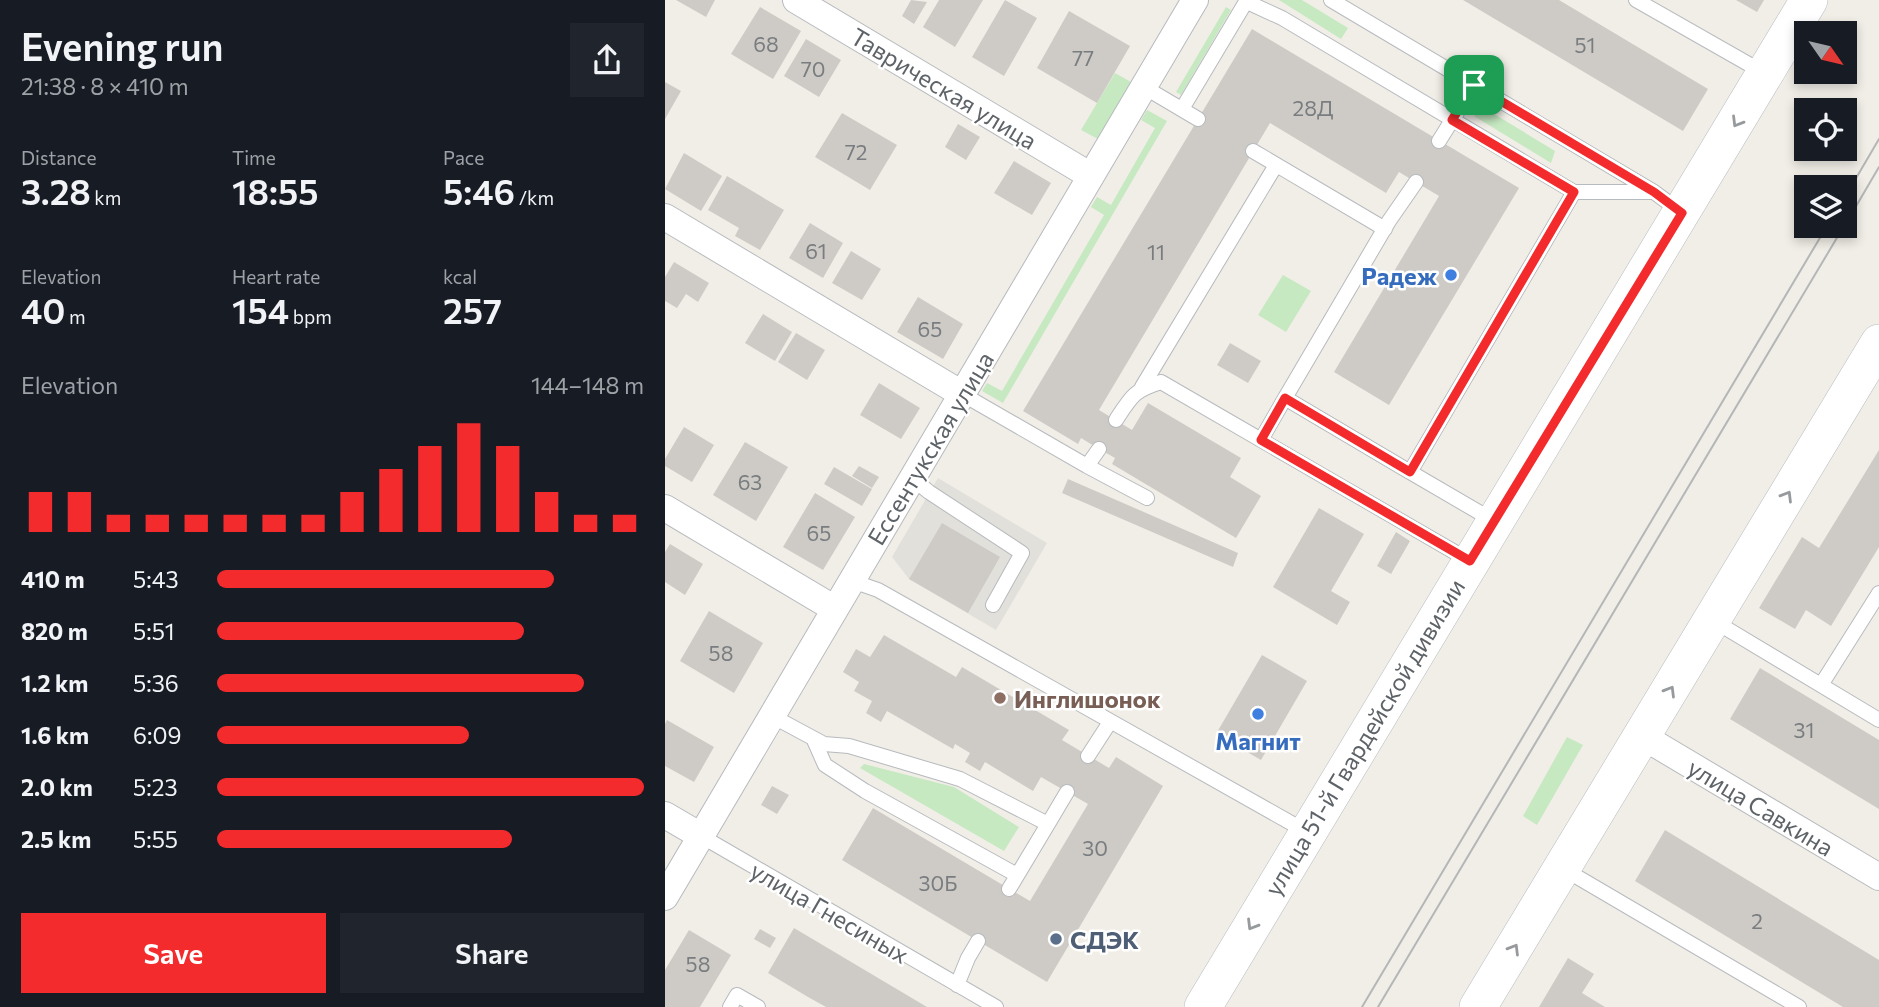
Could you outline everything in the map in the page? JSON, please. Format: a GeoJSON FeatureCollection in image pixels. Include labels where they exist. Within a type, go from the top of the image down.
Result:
{"type":"FeatureCollection","features":[{"type":"Feature","properties":{"kind":"main road","name":"улица 51-й Гвардейской дивизии"},"geometry":{"type":"LineString","coordinates":[[1203,1007],[1494,521],[1668,202],[1766,74],[1809,0]]}},
{"type":"Feature","properties":{"kind":"main road"},"geometry":{"type":"LineString","coordinates":[[1478,1007],[1879,343]]}},
{"type":"Feature","properties":{"kind":"street","name":"Таврическая улица"},"geometry":{"type":"LineString","coordinates":[[796,0],[1091,176]]}},
{"type":"Feature","properties":{"kind":"street","name":"Ессентукская улица"},"geometry":{"type":"LineString","coordinates":[[665,897],[1195,0]]}},
{"type":"Feature","properties":{"kind":"street"},"geometry":{"type":"LineString","coordinates":[[665,217],[962,394]]}},
{"type":"Feature","properties":{"kind":"street"},"geometry":{"type":"LineString","coordinates":[[665,508],[835,609]]}},
{"type":"Feature","properties":{"kind":"street","name":"улица Савкина"},"geometry":{"type":"LineString","coordinates":[[1642,736],[1879,877]]}},
{"type":"Feature","properties":{"kind":"street","name":"улица Гнесиных"},"geometry":{"type":"LineString","coordinates":[[665,815],[701,836]]}},
{"type":"Feature","properties":{"kind":"lane"},"geometry":{"type":"LineString","coordinates":[[1331,0],[1668,202]]}},
{"type":"Feature","properties":{"kind":"lane"},"geometry":{"type":"LineString","coordinates":[[1636,0],[1660,6],[1766,74]]}},
{"type":"Feature","properties":{"kind":"lane"},"geometry":{"type":"LineString","coordinates":[[1182,110],[1247,1],[1282,18],[1574,192],[1668,202]]}},
{"type":"Feature","properties":{"kind":"lane"},"geometry":{"type":"LineString","coordinates":[[1439,141],[1474,85]]}},
{"type":"Feature","properties":{"kind":"lane"},"geometry":{"type":"LineString","coordinates":[[1144,87],[1198,119]]}},
{"type":"Feature","properties":{"kind":"lane"},"geometry":{"type":"LineString","coordinates":[[1253,151],[1385,229]]}},
{"type":"Feature","properties":{"kind":"lane"},"geometry":{"type":"LineString","coordinates":[[1116,420],[1133,394],[1142,387],[1276,165]]}},
{"type":"Feature","properties":{"kind":"lane"},"geometry":{"type":"LineString","coordinates":[[1261,440],[1385,229],[1416,182]]}},
{"type":"Feature","properties":{"kind":"lane"},"geometry":{"type":"LineString","coordinates":[[1410,472],[1574,192]]}},
{"type":"Feature","properties":{"kind":"lane"},"geometry":{"type":"LineString","coordinates":[[1142,387],[1161,382],[1470,561]]}},
{"type":"Feature","properties":{"kind":"lane"},"geometry":{"type":"LineString","coordinates":[[962,394],[1147,498]]}},
{"type":"Feature","properties":{"kind":"lane"},"geometry":{"type":"LineString","coordinates":[[1285,398],[1494,521]]}},
{"type":"Feature","properties":{"kind":"lane"},"geometry":{"type":"LineString","coordinates":[[1087,466],[1099,449]]}},
{"type":"Feature","properties":{"kind":"lane"},"geometry":{"type":"LineString","coordinates":[[913,478],[929,492],[1022,553],[992,605]]}},
{"type":"Feature","properties":{"kind":"lane"},"geometry":{"type":"LineString","coordinates":[[852,580],[878,590],[1307,832]]}},
{"type":"Feature","properties":{"kind":"lane"},"geometry":{"type":"LineString","coordinates":[[1821,685],[1879,593]]}},
{"type":"Feature","properties":{"kind":"lane"},"geometry":{"type":"LineString","coordinates":[[1713,620],[1879,720]]}},
{"type":"Feature","properties":{"kind":"lane"},"geometry":{"type":"LineString","coordinates":[[772,716],[824,744],[849,746],[960,779],[1048,824]]}},
{"type":"Feature","properties":{"kind":"lane"},"geometry":{"type":"LineString","coordinates":[[1089,756],[1110,722]]}},
{"type":"Feature","properties":{"kind":"lane"},"geometry":{"type":"LineString","coordinates":[[813,738],[825,765],[865,791],[1017,875]]}},
{"type":"Feature","properties":{"kind":"lane"},"geometry":{"type":"LineString","coordinates":[[1009,889],[1067,792]]}},
{"type":"Feature","properties":{"kind":"lane","name":"улица Гнесиных"},"geometry":{"type":"LineString","coordinates":[[701,836],[996,1007]]}},
{"type":"Feature","properties":{"kind":"lane"},"geometry":{"type":"LineString","coordinates":[[1563,868],[1798,1007]]}},
{"type":"Feature","properties":{"kind":"lane"},"geometry":{"type":"LineString","coordinates":[[957,985],[978,941]]}},
{"type":"Feature","properties":{"kind":"lane"},"geometry":{"type":"LineString","coordinates":[[730,1007],[737,995],[758,1007]]}},
{"type":"Feature","properties":{"kind":"shaded area"},"geometry":{"type":"Polygon","coordinates":[[[938,478],[1047,543],[996,630],[909,579],[892,557],[938,478]]]}},
{"type":"Feature","properties":{"kind":"green space"},"geometry":{"type":"Polygon","coordinates":[[[1279,0],[1302,0],[1348,28],[1341,39],[1279,0]]]}},
{"type":"Feature","properties":{"kind":"green space"},"geometry":{"type":"Polygon","coordinates":[[[1226,7],[1231,10],[1181,95],[1176,92],[1226,7]]]}},
{"type":"Feature","properties":{"kind":"green space"},"geometry":{"type":"Polygon","coordinates":[[[1115,73],[1131,82],[1098,139],[1081,130],[1115,73]]]}},
{"type":"Feature","properties":{"kind":"green space"},"geometry":{"type":"Polygon","coordinates":[[[1486,109],[1555,151],[1551,163],[1474,116],[1486,109]]]}},
{"type":"Feature","properties":{"kind":"green space"},"geometry":{"type":"Polygon","coordinates":[[[1147,110],[1167,121],[1003,403],[982,391],[987,383],[1002,391],[1104,215],[1091,207],[1097,197],[1111,205],[1155,128],[1141,120],[1147,110]]]}},
{"type":"Feature","properties":{"kind":"green space"},"geometry":{"type":"Polygon","coordinates":[[[1283,275],[1311,291],[1286,332],[1258,315],[1283,275]]]}},
{"type":"Feature","properties":{"kind":"green space"},"geometry":{"type":"Polygon","coordinates":[[[1567,737],[1583,745],[1537,825],[1523,816],[1567,737]]]}},
{"type":"Feature","properties":{"kind":"green space"},"geometry":{"type":"Polygon","coordinates":[[[864,764],[954,787],[1019,827],[1004,851],[860,768],[864,764]]]}},
{"type":"Feature","properties":{"kind":"building"},"geometry":{"type":"Polygon","coordinates":[[[676,0],[715,0],[706,17],[676,0]]]}},
{"type":"Feature","properties":{"kind":"building"},"geometry":{"type":"Polygon","coordinates":[[[911,0],[927,2],[914,24],[902,16],[911,0]]]}},
{"type":"Feature","properties":{"kind":"building"},"geometry":{"type":"Polygon","coordinates":[[[939,0],[983,0],[955,47],[923,27],[939,0]]]}},
{"type":"Feature","properties":{"kind":"building"},"geometry":{"type":"Polygon","coordinates":[[[1005,0],[1037,18],[1004,76],[972,57],[1005,0]]]}},
{"type":"Feature","properties":{"kind":"building"},"geometry":{"type":"Polygon","coordinates":[[[1463,0],[1559,0],[1708,89],[1683,131],[1463,0]]]}},
{"type":"Feature","properties":{"kind":"building"},"geometry":{"type":"Polygon","coordinates":[[[1736,0],[1764,0],[1757,12],[1736,0]]]}},
{"type":"Feature","properties":{"kind":"building"},"geometry":{"type":"Polygon","coordinates":[[[760,7],[801,31],[773,79],[731,54],[760,7]]]}},
{"type":"Feature","properties":{"kind":"building"},"geometry":{"type":"Polygon","coordinates":[[[1069,11],[1130,46],[1097,103],[1037,68],[1069,11]]]}},
{"type":"Feature","properties":{"kind":"building"},"geometry":{"type":"Polygon","coordinates":[[[1252,29],[1519,188],[1389,405],[1334,372],[1439,196],[1399,172],[1386,193],[1270,123],[1099,410],[1132,430],[1148,403],[1241,458],[1230,477],[1261,496],[1236,538],[1112,464],[1115,458],[1081,438],[1078,444],[1023,411],[1252,29]]]}},
{"type":"Feature","properties":{"kind":"building"},"geometry":{"type":"Polygon","coordinates":[[[806,39],[841,60],[819,97],[784,76],[806,39]]]}},
{"type":"Feature","properties":{"kind":"building"},"geometry":{"type":"Polygon","coordinates":[[[665,82],[681,91],[665,119],[665,82]]]}},
{"type":"Feature","properties":{"kind":"building"},"geometry":{"type":"Polygon","coordinates":[[[842,113],[897,145],[870,190],[815,157],[842,113]]]}},
{"type":"Feature","properties":{"kind":"building"},"geometry":{"type":"Polygon","coordinates":[[[958,124],[980,137],[966,160],[945,147],[958,124]]]}},
{"type":"Feature","properties":{"kind":"building"},"geometry":{"type":"Polygon","coordinates":[[[684,153],[722,176],[701,211],[665,189],[684,153]]]}},
{"type":"Feature","properties":{"kind":"building"},"geometry":{"type":"Polygon","coordinates":[[[1014,161],[1051,183],[1032,215],[994,193],[1014,161]]]}},
{"type":"Feature","properties":{"kind":"building"},"geometry":{"type":"Polygon","coordinates":[[[727,176],[784,210],[760,250],[735,236],[739,228],[708,210],[727,176]]]}},
{"type":"Feature","properties":{"kind":"building"},"geometry":{"type":"Polygon","coordinates":[[[810,223],[843,243],[823,278],[789,258],[810,223]]]}},
{"type":"Feature","properties":{"kind":"building"},"geometry":{"type":"Polygon","coordinates":[[[851,251],[881,269],[862,300],[832,283],[851,251]]]}},
{"type":"Feature","properties":{"kind":"building"},"geometry":{"type":"Polygon","coordinates":[[[674,262],[709,283],[698,302],[686,294],[677,308],[665,301],[665,277],[674,262]]]}},
{"type":"Feature","properties":{"kind":"building"},"geometry":{"type":"Polygon","coordinates":[[[918,297],[963,324],[943,359],[897,332],[918,297]]]}},
{"type":"Feature","properties":{"kind":"building"},"geometry":{"type":"Polygon","coordinates":[[[763,314],[792,332],[775,361],[745,343],[763,314]]]}},
{"type":"Feature","properties":{"kind":"building"},"geometry":{"type":"Polygon","coordinates":[[[796,333],[825,350],[807,380],[778,362],[796,333]]]}},
{"type":"Feature","properties":{"kind":"building"},"geometry":{"type":"Polygon","coordinates":[[[1230,343],[1261,361],[1248,383],[1217,365],[1230,343]]]}},
{"type":"Feature","properties":{"kind":"building"},"geometry":{"type":"Polygon","coordinates":[[[879,383],[920,408],[901,439],[860,415],[879,383]]]}},
{"type":"Feature","properties":{"kind":"building"},"geometry":{"type":"Polygon","coordinates":[[[684,427],[714,445],[692,482],[665,466],[665,459],[684,427]]]}},
{"type":"Feature","properties":{"kind":"building"},"geometry":{"type":"Polygon","coordinates":[[[745,442],[788,467],[756,521],[713,495],[745,442]]]}},
{"type":"Feature","properties":{"kind":"building"},"geometry":{"type":"Polygon","coordinates":[[[1879,450],[1879,547],[1831,626],[1806,610],[1795,629],[1759,608],[1802,537],[1819,548],[1879,450]]]}},
{"type":"Feature","properties":{"kind":"building"},"geometry":{"type":"Polygon","coordinates":[[[859,466],[879,477],[872,488],[852,476],[859,466]]]}},
{"type":"Feature","properties":{"kind":"building"},"geometry":{"type":"Polygon","coordinates":[[[834,467],[872,489],[862,506],[824,484],[834,467]]]}},
{"type":"Feature","properties":{"kind":"building"},"geometry":{"type":"Polygon","coordinates":[[[1068,479],[1238,553],[1233,567],[1062,493],[1068,479]]]}},
{"type":"Feature","properties":{"kind":"building"},"geometry":{"type":"Polygon","coordinates":[[[815,493],[855,517],[823,570],[783,547],[815,493]]]}},
{"type":"Feature","properties":{"kind":"building"},"geometry":{"type":"Polygon","coordinates":[[[1319,508],[1364,534],[1331,591],[1350,602],[1337,625],[1273,587],[1319,508]]]}},
{"type":"Feature","properties":{"kind":"building"},"geometry":{"type":"Polygon","coordinates":[[[942,523],[1000,557],[968,613],[909,579],[942,523]]]}},
{"type":"Feature","properties":{"kind":"building"},"geometry":{"type":"Polygon","coordinates":[[[1396,532],[1410,541],[1391,574],[1377,566],[1396,532]]]}},
{"type":"Feature","properties":{"kind":"building"},"geometry":{"type":"Polygon","coordinates":[[[670,544],[703,564],[685,595],[665,582],[665,552],[670,544]]]}},
{"type":"Feature","properties":{"kind":"building"},"geometry":{"type":"Polygon","coordinates":[[[709,611],[763,643],[734,693],[680,661],[709,611]]]}},
{"type":"Feature","properties":{"kind":"building"},"geometry":{"type":"Polygon","coordinates":[[[884,635],[956,677],[962,667],[1069,730],[1062,740],[1109,768],[1116,757],[1163,786],[1047,982],[842,860],[873,808],[1030,901],[1088,804],[1041,777],[1033,791],[985,762],[980,771],[965,762],[970,753],[955,744],[953,749],[887,711],[881,722],[866,713],[872,701],[854,691],[859,682],[843,672],[856,649],[870,657],[884,635]]]}},
{"type":"Feature","properties":{"kind":"building","name":"Магнит"},"geometry":{"type":"Polygon","coordinates":[[[1262,655],[1307,681],[1261,760],[1216,734],[1262,655]]]}},
{"type":"Feature","properties":{"kind":"building"},"geometry":{"type":"Polygon","coordinates":[[[1760,668],[1879,740],[1879,809],[1730,719],[1760,668]]]}},
{"type":"Feature","properties":{"kind":"building"},"geometry":{"type":"Polygon","coordinates":[[[667,720],[714,747],[694,782],[665,766],[667,720]]]}},
{"type":"Feature","properties":{"kind":"building"},"geometry":{"type":"Polygon","coordinates":[[[772,786],[789,795],[777,814],[761,805],[772,786]]]}},
{"type":"Feature","properties":{"kind":"building"},"geometry":{"type":"Polygon","coordinates":[[[1665,830],[1879,960],[1879,1007],[1843,1007],[1635,881],[1665,830]]]}},
{"type":"Feature","properties":{"kind":"building"},"geometry":{"type":"Polygon","coordinates":[[[794,928],[927,1007],[826,1007],[808,997],[768,973],[794,928]]]}},
{"type":"Feature","properties":{"kind":"building"},"geometry":{"type":"Polygon","coordinates":[[[760,929],[776,938],[770,948],[754,939],[760,929]]]}},
{"type":"Feature","properties":{"kind":"building"},"geometry":{"type":"Polygon","coordinates":[[[689,930],[731,955],[700,1007],[665,1007],[665,970],[689,930]]]}},
{"type":"Feature","properties":{"kind":"building"},"geometry":{"type":"Polygon","coordinates":[[[1568,958],[1594,974],[1582,993],[1605,1007],[1539,1007],[1568,958]]]}},
{"type":"Feature","properties":{"kind":"tram line"},"geometry":{"type":"LineString","coordinates":[[1857,177],[1879,139]]}},
{"type":"Feature","properties":{"kind":"tram line"},"geometry":{"type":"LineString","coordinates":[[1857,205],[1879,167]]}},
{"type":"Feature","properties":{"kind":"tram line"},"geometry":{"type":"LineString","coordinates":[[1362,1007],[1820,238]]}},
{"type":"Feature","properties":{"kind":"tram line"},"geometry":{"type":"LineString","coordinates":[[1378,1007],[1837,238]]}},
{"type":"Feature","properties":{"kind":"place","name":"Радеж"},"geometry":{"type":"Point","coordinates":[1451,275]}},
{"type":"Feature","properties":{"kind":"place","name":"Инглишонок"},"geometry":{"type":"Point","coordinates":[1000,698]}},
{"type":"Feature","properties":{"kind":"place","name":"Магнит"},"geometry":{"type":"Point","coordinates":[1258,714]}},
{"type":"Feature","properties":{"kind":"place","name":"СДЭК"},"geometry":{"type":"Point","coordinates":[1056,939]}},
{"type":"Feature","properties":{"kind":"route"},"geometry":{"type":"LineString","coordinates":[[1474,85],[1654,192],[1682,213],[1470,561],[1261,440],[1285,398],[1410,472],[1574,192],[1452,120],[1474,85]]}}]}
